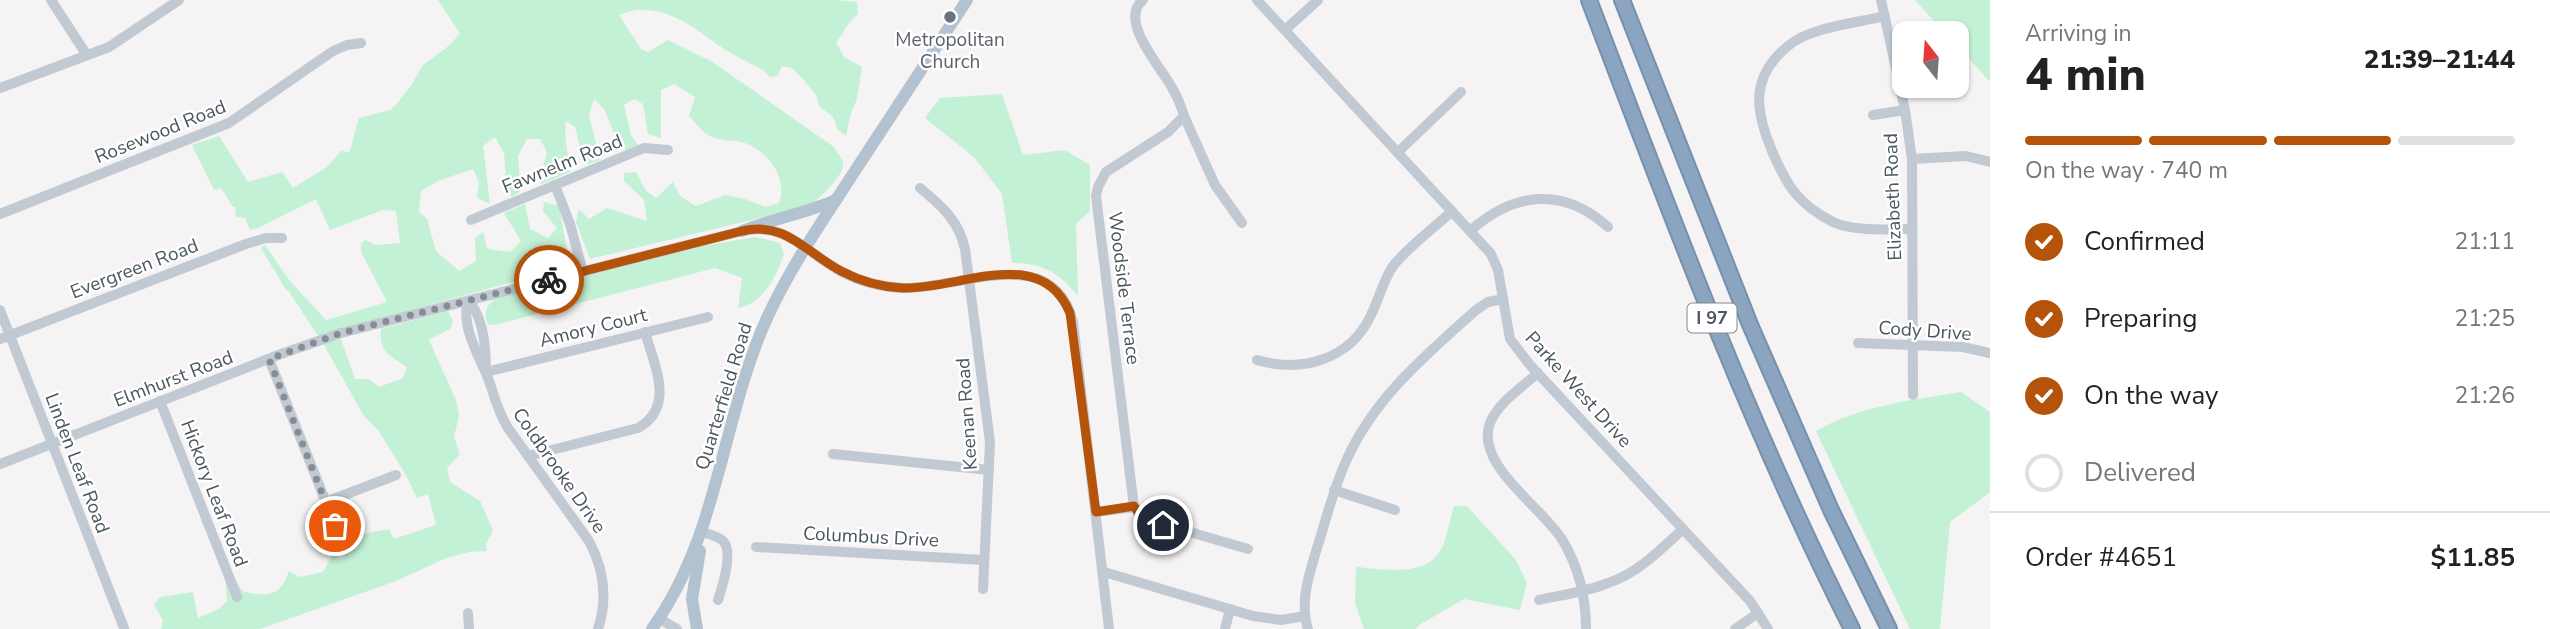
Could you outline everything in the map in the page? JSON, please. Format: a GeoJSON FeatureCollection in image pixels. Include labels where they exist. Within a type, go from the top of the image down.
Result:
{"type":"FeatureCollection","features":[{"type":"Feature","properties":{"kind":"highway","name":"I 97"},"geometry":{"type":"LineString","coordinates":[[1590,0],[1721,340],[1795,510],[1852,629]]}},
{"type":"Feature","properties":{"kind":"highway","name":"I 97"},"geometry":{"type":"LineString","coordinates":[[1623,0],[1765,361],[1831,510],[1889,629]]}},
{"type":"Feature","properties":{"kind":"main road","name":"Quarterfield Road"},"geometry":{"type":"LineString","coordinates":[[656,624],[684,576],[701,535],[751,359],[779,294],[805,247],[967,0]]}},
{"type":"Feature","properties":{"kind":"main road"},"geometry":{"type":"LineString","coordinates":[[742,231],[768,221],[813,210],[836,200]]}},
{"type":"Feature","properties":{"kind":"main road"},"geometry":{"type":"LineString","coordinates":[[697,629],[691,599],[700,559],[701,535]]}},
{"type":"Feature","properties":{"kind":"street"},"geometry":{"type":"LineString","coordinates":[[51,0],[86,54]]}},
{"type":"Feature","properties":{"kind":"street"},"geometry":{"type":"LineString","coordinates":[[0,88],[109,47],[179,0]]}},
{"type":"Feature","properties":{"kind":"street"},"geometry":{"type":"LineString","coordinates":[[1143,0],[1136,11],[1137,30],[1172,88],[1215,184],[1242,223]]}},
{"type":"Feature","properties":{"kind":"street","name":"Parke West Drive"},"geometry":{"type":"LineString","coordinates":[[1257,0],[1491,254],[1498,270],[1510,339],[1758,613],[1768,629]]}},
{"type":"Feature","properties":{"kind":"street"},"geometry":{"type":"LineString","coordinates":[[1285,30],[1318,0]]}},
{"type":"Feature","properties":{"kind":"street","name":"Elizabeth Road"},"geometry":{"type":"LineString","coordinates":[[1881,0],[1905,110],[1912,159],[1913,395]]}},
{"type":"Feature","properties":{"kind":"street"},"geometry":{"type":"LineString","coordinates":[[1885,16],[1811,33],[1790,44],[1770,63],[1761,84],[1758,104],[1762,126],[1786,183],[1809,206],[1836,223],[1870,229],[1912,229]]}},
{"type":"Feature","properties":{"kind":"street","name":"Rosewood Road"},"geometry":{"type":"LineString","coordinates":[[0,214],[229,123],[333,51],[361,43]]}},
{"type":"Feature","properties":{"kind":"street"},"geometry":{"type":"LineString","coordinates":[[1398,152],[1461,92]]}},
{"type":"Feature","properties":{"kind":"street"},"geometry":{"type":"LineString","coordinates":[[1873,116],[1905,110]]}},
{"type":"Feature","properties":{"kind":"street","name":"Woodside Terrace"},"geometry":{"type":"LineString","coordinates":[[1134,506],[1096,196],[1106,172],[1168,132],[1184,116]]}},
{"type":"Feature","properties":{"kind":"street","name":"Fawnelm Road"},"geometry":{"type":"LineString","coordinates":[[471,220],[645,148],[668,150]]}},
{"type":"Feature","properties":{"kind":"street"},"geometry":{"type":"LineString","coordinates":[[1912,159],[1966,156],[1990,162]]}},
{"type":"Feature","properties":{"kind":"street"},"geometry":{"type":"LineString","coordinates":[[555,185],[570,224],[583,272]]}},
{"type":"Feature","properties":{"kind":"street","name":"Keenan Road"},"geometry":{"type":"LineString","coordinates":[[920,188],[943,207],[958,225],[970,280],[988,423],[989,470],[982,589]]}},
{"type":"Feature","properties":{"kind":"street"},"geometry":{"type":"LineString","coordinates":[[1470,231],[1498,210],[1516,202],[1539,198],[1556,199],[1578,206],[1608,227]]}},
{"type":"Feature","properties":{"kind":"street"},"geometry":{"type":"LineString","coordinates":[[1257,360],[1289,366],[1309,364],[1341,351],[1356,338],[1370,318],[1392,269],[1452,211]]}},
{"type":"Feature","properties":{"kind":"street","name":"Elmhurst Road"},"geometry":{"type":"LineString","coordinates":[[0,464],[341,333],[742,231],[766,228],[777,231],[805,247],[842,272],[870,283],[906,288],[1013,274],[1025,274],[1045,281],[1063,298],[1073,321],[1096,512]]}},
{"type":"Feature","properties":{"kind":"street","name":"Evergreen Road"},"geometry":{"type":"LineString","coordinates":[[5,337],[246,244],[266,238],[282,238]]}},
{"type":"Feature","properties":{"kind":"street"},"geometry":{"type":"LineString","coordinates":[[1308,629],[1305,616],[1309,575],[1334,490],[1357,440],[1392,389],[1476,310],[1488,302],[1503,299]]}},
{"type":"Feature","properties":{"kind":"street","name":"Coldbrooke Drive"},"geometry":{"type":"LineString","coordinates":[[468,301],[465,310],[476,355],[486,372],[497,409],[589,541],[599,561],[604,598],[598,629]]}},
{"type":"Feature","properties":{"kind":"street","name":"Linden Leaf Road"},"geometry":{"type":"LineString","coordinates":[[0,310],[5,337],[52,444],[124,628]]}},
{"type":"Feature","properties":{"kind":"street","name":"Amory Court"},"geometry":{"type":"LineString","coordinates":[[486,372],[708,317]]}},
{"type":"Feature","properties":{"kind":"street"},"geometry":{"type":"LineString","coordinates":[[528,456],[638,428],[653,417],[660,399],[660,388],[645,332]]}},
{"type":"Feature","properties":{"kind":"street","name":"Cody Drive"},"geometry":{"type":"LineString","coordinates":[[1858,343],[1963,347],[1990,353]]}},
{"type":"Feature","properties":{"kind":"street"},"geometry":{"type":"LineString","coordinates":[[269,359],[345,550]]}},
{"type":"Feature","properties":{"kind":"street"},"geometry":{"type":"LineString","coordinates":[[1538,373],[1494,415],[1489,425],[1487,443],[1496,464],[1556,530],[1570,553],[1583,590],[1586,629]]}},
{"type":"Feature","properties":{"kind":"street","name":"Hickory Leaf Road"},"geometry":{"type":"LineString","coordinates":[[160,401],[237,597]]}},
{"type":"Feature","properties":{"kind":"street"},"geometry":{"type":"LineString","coordinates":[[833,454],[989,470]]}},
{"type":"Feature","properties":{"kind":"street"},"geometry":{"type":"LineString","coordinates":[[326,502],[396,475]]}},
{"type":"Feature","properties":{"kind":"street"},"geometry":{"type":"LineString","coordinates":[[1334,490],[1395,510]]}},
{"type":"Feature","properties":{"kind":"street"},"geometry":{"type":"LineString","coordinates":[[1109,629],[1096,512],[1134,506],[1142,518],[1248,549]]}},
{"type":"Feature","properties":{"kind":"street"},"geometry":{"type":"LineString","coordinates":[[1539,600],[1610,583],[1640,566],[1683,529]]}},
{"type":"Feature","properties":{"kind":"street"},"geometry":{"type":"LineString","coordinates":[[701,535],[718,538],[726,545],[726,568],[718,600]]}},
{"type":"Feature","properties":{"kind":"street","name":"Columbus Drive"},"geometry":{"type":"LineString","coordinates":[[756,547],[984,560]]}},
{"type":"Feature","properties":{"kind":"street"},"geometry":{"type":"LineString","coordinates":[[1104,572],[1267,619],[1305,616]]}},
{"type":"Feature","properties":{"kind":"street"},"geometry":{"type":"LineString","coordinates":[[1225,629],[1230,610]]}},
{"type":"Feature","properties":{"kind":"street"},"geometry":{"type":"LineString","coordinates":[[468,613],[469,629]]}},
{"type":"Feature","properties":{"kind":"street"},"geometry":{"type":"LineString","coordinates":[[1735,629],[1758,613]]}},
{"type":"Feature","properties":{"kind":"street","name":"Quarterfield Road"},"geometry":{"type":"LineString","coordinates":[[656,624],[677,629]]}},
{"type":"Feature","properties":{"kind":"green space"},"geometry":{"type":"Polygon","coordinates":[[[438,0],[857,2],[858,14],[836,43],[844,57],[862,67],[857,99],[846,136],[838,130],[833,117],[820,107],[816,95],[792,68],[782,66],[777,76],[770,77],[690,25],[667,14],[643,10],[619,15],[641,49],[648,52],[668,40],[711,61],[834,147],[843,161],[841,173],[810,206],[590,259],[576,222],[579,209],[589,219],[607,208],[647,221],[644,200],[624,181],[624,173],[636,172],[646,191],[656,198],[673,182],[680,196],[696,206],[725,195],[765,207],[779,203],[781,194],[779,175],[769,159],[745,143],[717,139],[705,133],[689,116],[695,97],[674,84],[661,90],[661,138],[648,134],[643,104],[634,99],[624,105],[631,135],[638,145],[627,150],[620,147],[604,109],[594,99],[589,115],[600,160],[588,164],[583,159],[575,127],[566,121],[570,172],[542,184],[540,180],[547,152],[540,139],[527,139],[518,156],[521,191],[512,197],[507,192],[504,153],[495,137],[483,146],[490,204],[477,198],[479,183],[473,169],[438,181],[421,191],[419,212],[427,219],[436,251],[459,271],[476,261],[475,238],[483,232],[487,249],[511,252],[521,241],[504,213],[525,204],[530,229],[548,238],[557,228],[543,211],[544,202],[559,206],[570,266],[318,336],[261,248],[265,245],[290,281],[326,320],[387,302],[361,252],[361,244],[365,240],[375,245],[400,243],[396,211],[383,210],[330,230],[316,199],[250,230],[245,218],[236,217],[235,207],[221,188],[214,190],[192,145],[219,136],[248,182],[282,172],[293,188],[327,167],[341,151],[349,152],[359,118],[390,110],[412,84],[423,65],[460,34],[438,0]]]}},
{"type":"Feature","properties":{"kind":"green space"},"geometry":{"type":"Polygon","coordinates":[[[1915,0],[1990,0],[1990,82],[1969,58],[1969,21],[1934,21],[1915,0]]]}},
{"type":"Feature","properties":{"kind":"green space"},"geometry":{"type":"Polygon","coordinates":[[[1002,94],[1023,155],[1065,150],[1090,165],[1090,211],[1076,224],[1078,296],[1050,271],[1033,265],[1012,263],[1002,194],[974,157],[925,118],[940,98],[1002,94]]]}},
{"type":"Feature","properties":{"kind":"green space"},"geometry":{"type":"Polygon","coordinates":[[[756,237],[780,243],[784,254],[768,288],[755,301],[738,308],[742,278],[715,268],[498,324],[489,325],[487,321],[487,308],[500,296],[703,246],[756,237]]]}},
{"type":"Feature","properties":{"kind":"green space"},"geometry":{"type":"Polygon","coordinates":[[[448,311],[453,321],[450,329],[429,340],[456,400],[459,415],[454,437],[460,454],[447,468],[450,482],[480,501],[493,530],[486,544],[487,551],[446,558],[396,581],[260,629],[161,629],[163,621],[154,604],[160,597],[193,592],[198,618],[219,609],[227,601],[226,582],[237,582],[242,591],[271,593],[277,591],[289,571],[300,577],[323,572],[333,553],[339,559],[351,552],[350,542],[353,536],[389,529],[394,539],[436,525],[428,494],[417,498],[378,430],[364,416],[323,343],[341,339],[355,379],[369,379],[379,387],[403,378],[407,367],[390,356],[384,348],[381,329],[448,311]]]}},
{"type":"Feature","properties":{"kind":"green space"},"geometry":{"type":"Polygon","coordinates":[[[1961,392],[1990,412],[1990,492],[1950,522],[1940,629],[1910,629],[1816,431],[1850,415],[1868,410],[1961,392]]]}},
{"type":"Feature","properties":{"kind":"green space"},"geometry":{"type":"Polygon","coordinates":[[[1454,506],[1467,506],[1516,560],[1527,583],[1520,610],[1464,599],[1416,629],[1364,629],[1355,603],[1356,567],[1400,570],[1423,566],[1432,561],[1444,544],[1454,506]]]}},
{"type":"Feature","properties":{"kind":"way so far"},"geometry":{"type":"LineString","coordinates":[[335,526],[269,359],[341,333],[549,280]]}},
{"type":"Feature","properties":{"kind":"place","name":"Metropolitan Church"},"geometry":{"type":"Point","coordinates":[950,17]}},
{"type":"Feature","properties":{"kind":"route"},"geometry":{"type":"LineString","coordinates":[[549,280],[754,228],[777,231],[842,272],[870,283],[887,286],[906,288],[1013,274],[1037,277],[1058,291],[1073,321],[1096,512],[1134,506],[1142,518],[1163,525]]}}]}
